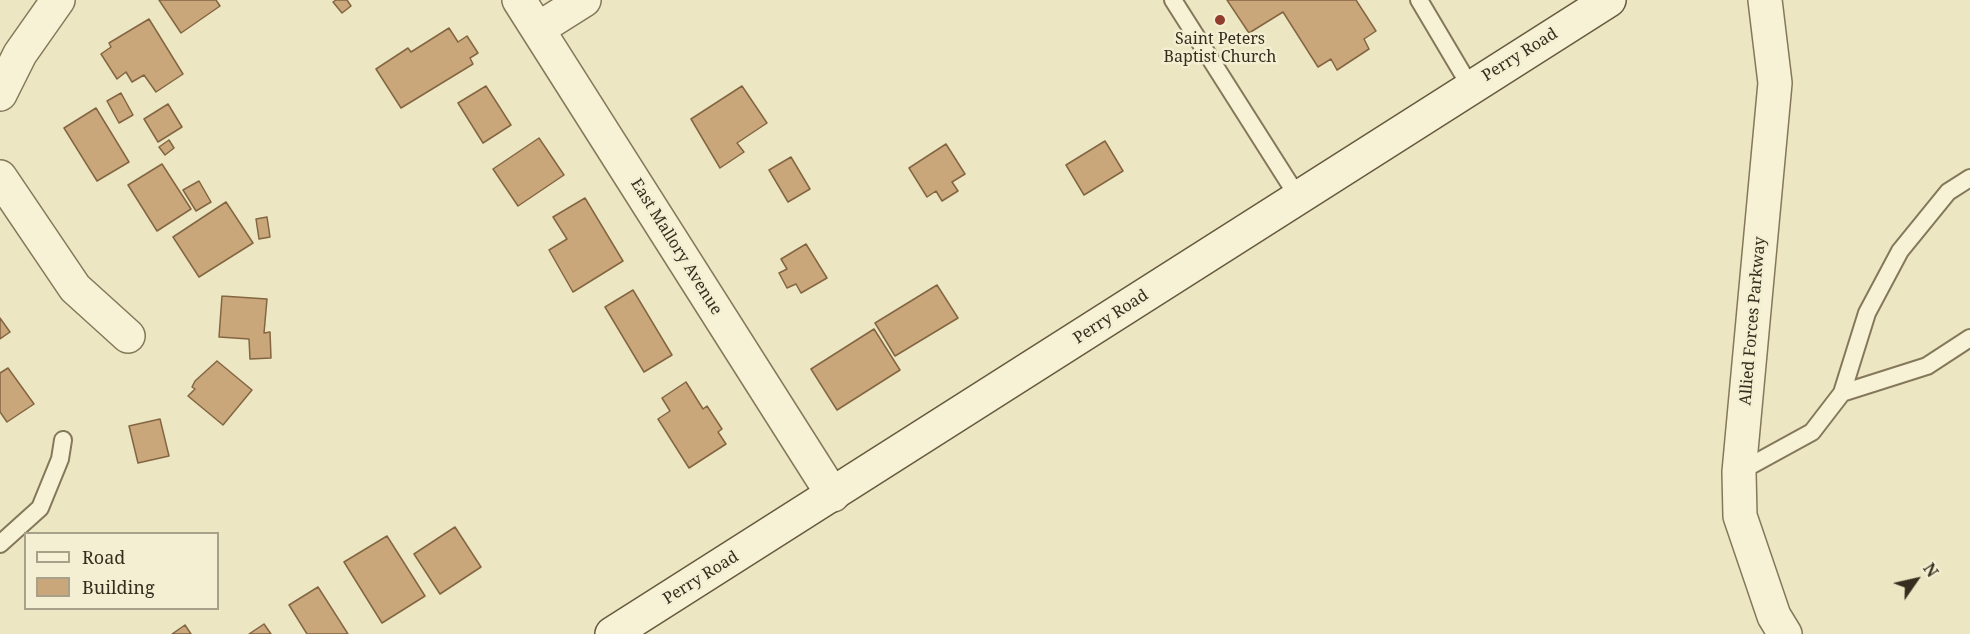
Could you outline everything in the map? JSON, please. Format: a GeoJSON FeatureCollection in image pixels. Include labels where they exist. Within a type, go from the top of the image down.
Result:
{"type":"FeatureCollection","features":[{"type":"Feature","properties":{"kind":"street"},"geometry":{"type":"LineString","coordinates":[[0,94],[20,54],[58,0]]}},
{"type":"Feature","properties":{"kind":"street","name":"East Mallory Avenue"},"geometry":{"type":"LineString","coordinates":[[519,0],[833,495]]}},
{"type":"Feature","properties":{"kind":"street"},"geometry":{"type":"LineString","coordinates":[[538,29],[584,0]]}},
{"type":"Feature","properties":{"kind":"street","name":"Perry Road"},"geometry":{"type":"LineString","coordinates":[[612,634],[833,495],[1470,86],[1609,0]]}},
{"type":"Feature","properties":{"kind":"street","name":"Allied Forces Parkway"},"geometry":{"type":"LineString","coordinates":[[1765,0],[1775,83],[1739,472],[1740,516],[1766,595],[1785,634]]}},
{"type":"Feature","properties":{"kind":"street"},"geometry":{"type":"LineString","coordinates":[[0,177],[75,288],[128,336]]}},
{"type":"Feature","properties":{"kind":"lane"},"geometry":{"type":"LineString","coordinates":[[1173,0],[1298,197]]}},
{"type":"Feature","properties":{"kind":"lane"},"geometry":{"type":"LineString","coordinates":[[1419,0],[1470,86]]}},
{"type":"Feature","properties":{"kind":"lane"},"geometry":{"type":"LineString","coordinates":[[1739,472],[1812,432],[1842,393],[1867,313],[1900,251],[1948,192],[1970,178]]}},
{"type":"Feature","properties":{"kind":"lane"},"geometry":{"type":"LineString","coordinates":[[1842,393],[1927,366],[1970,339]]}},
{"type":"Feature","properties":{"kind":"lane"},"geometry":{"type":"LineString","coordinates":[[0,544],[40,508],[60,459],[63,440]]}},
{"type":"Feature","properties":{"kind":"building"},"geometry":{"type":"Polygon","coordinates":[[[159,0],[216,0],[220,6],[181,33],[159,0]]]}},
{"type":"Feature","properties":{"kind":"building"},"geometry":{"type":"Polygon","coordinates":[[[347,0],[351,6],[342,13],[333,2],[347,0]]]}},
{"type":"Feature","properties":{"kind":"building"},"geometry":{"type":"Polygon","coordinates":[[[1227,0],[1356,0],[1376,31],[1364,39],[1369,49],[1337,70],[1331,59],[1318,67],[1283,12],[1249,33],[1227,0]]]}},
{"type":"Feature","properties":{"kind":"building"},"geometry":{"type":"Polygon","coordinates":[[[149,19],[183,74],[156,92],[144,75],[132,82],[126,72],[117,79],[101,54],[111,47],[109,43],[149,19]]]}},
{"type":"Feature","properties":{"kind":"building"},"geometry":{"type":"Polygon","coordinates":[[[449,28],[458,42],[467,36],[478,53],[470,58],[473,64],[401,108],[376,69],[408,48],[411,52],[449,28]]]}},
{"type":"Feature","properties":{"kind":"building"},"geometry":{"type":"Polygon","coordinates":[[[486,86],[511,125],[483,143],[458,103],[486,86]]]}},
{"type":"Feature","properties":{"kind":"building"},"geometry":{"type":"Polygon","coordinates":[[[742,86],[767,123],[737,143],[744,152],[720,168],[691,119],[742,86]]]}},
{"type":"Feature","properties":{"kind":"building"},"geometry":{"type":"Polygon","coordinates":[[[121,93],[133,115],[119,123],[107,101],[121,93]]]}},
{"type":"Feature","properties":{"kind":"building"},"geometry":{"type":"Polygon","coordinates":[[[168,104],[182,127],[158,142],[144,119],[168,104]]]}},
{"type":"Feature","properties":{"kind":"building"},"geometry":{"type":"Polygon","coordinates":[[[96,108],[129,162],[97,181],[64,128],[96,108]]]}},
{"type":"Feature","properties":{"kind":"building"},"geometry":{"type":"Polygon","coordinates":[[[539,138],[564,175],[518,206],[493,169],[539,138]]]}},
{"type":"Feature","properties":{"kind":"building"},"geometry":{"type":"Polygon","coordinates":[[[169,140],[174,148],[165,155],[159,147],[169,140]]]}},
{"type":"Feature","properties":{"kind":"building"},"geometry":{"type":"Polygon","coordinates":[[[1105,141],[1123,171],[1084,195],[1066,165],[1105,141]]]}},
{"type":"Feature","properties":{"kind":"building"},"geometry":{"type":"Polygon","coordinates":[[[946,144],[965,174],[952,182],[958,191],[942,201],[936,191],[927,197],[909,168],[946,144]]]}},
{"type":"Feature","properties":{"kind":"building"},"geometry":{"type":"Polygon","coordinates":[[[791,157],[810,189],[788,202],[769,170],[791,157]]]}},
{"type":"Feature","properties":{"kind":"building"},"geometry":{"type":"Polygon","coordinates":[[[162,164],[191,209],[157,231],[128,185],[162,164]]]}},
{"type":"Feature","properties":{"kind":"building"},"geometry":{"type":"Polygon","coordinates":[[[199,181],[211,202],[196,211],[183,190],[199,181]]]}},
{"type":"Feature","properties":{"kind":"building"},"geometry":{"type":"Polygon","coordinates":[[[585,198],[623,261],[573,292],[549,250],[567,239],[553,217],[585,198]]]}},
{"type":"Feature","properties":{"kind":"building"},"geometry":{"type":"Polygon","coordinates":[[[226,202],[253,243],[199,277],[173,237],[226,202]]]}},
{"type":"Feature","properties":{"kind":"building"},"geometry":{"type":"Polygon","coordinates":[[[267,217],[270,237],[259,239],[256,219],[267,217]]]}},
{"type":"Feature","properties":{"kind":"building"},"geometry":{"type":"Polygon","coordinates":[[[806,244],[827,278],[801,293],[796,284],[787,288],[779,273],[787,269],[781,259],[806,244]]]}},
{"type":"Feature","properties":{"kind":"building"},"geometry":{"type":"Polygon","coordinates":[[[937,285],[958,318],[895,356],[875,323],[937,285]]]}},
{"type":"Feature","properties":{"kind":"building"},"geometry":{"type":"Polygon","coordinates":[[[633,290],[672,355],[644,372],[605,307],[633,290]]]}},
{"type":"Feature","properties":{"kind":"building"},"geometry":{"type":"Polygon","coordinates":[[[222,296],[267,299],[264,333],[270,332],[271,358],[250,359],[249,339],[219,337],[222,296]]]}},
{"type":"Feature","properties":{"kind":"building"},"geometry":{"type":"Polygon","coordinates":[[[0,318],[10,332],[0,339],[0,318]]]}},
{"type":"Feature","properties":{"kind":"building"},"geometry":{"type":"Polygon","coordinates":[[[874,329],[900,370],[837,410],[811,369],[874,329]]]}},
{"type":"Feature","properties":{"kind":"building"},"geometry":{"type":"Polygon","coordinates":[[[217,361],[252,390],[223,425],[188,396],[195,389],[192,387],[195,381],[217,361]]]}},
{"type":"Feature","properties":{"kind":"building"},"geometry":{"type":"Polygon","coordinates":[[[8,368],[34,404],[7,422],[0,412],[0,373],[8,368]]]}},
{"type":"Feature","properties":{"kind":"building"},"geometry":{"type":"Polygon","coordinates":[[[686,382],[703,409],[707,406],[722,429],[718,432],[726,444],[689,468],[658,419],[670,411],[662,398],[686,382]]]}},
{"type":"Feature","properties":{"kind":"building"},"geometry":{"type":"Polygon","coordinates":[[[160,419],[169,456],[138,463],[129,426],[160,419]]]}},
{"type":"Feature","properties":{"kind":"building"},"geometry":{"type":"Polygon","coordinates":[[[455,527],[481,567],[440,594],[414,554],[455,527]]]}},
{"type":"Feature","properties":{"kind":"building"},"geometry":{"type":"Polygon","coordinates":[[[387,536],[425,596],[382,623],[344,562],[387,536]]]}},
{"type":"Feature","properties":{"kind":"building"},"geometry":{"type":"Polygon","coordinates":[[[318,587],[348,634],[307,634],[289,605],[318,587]]]}},
{"type":"Feature","properties":{"kind":"building"},"geometry":{"type":"Polygon","coordinates":[[[264,624],[271,634],[249,634],[264,624]]]}},
{"type":"Feature","properties":{"kind":"building"},"geometry":{"type":"Polygon","coordinates":[[[185,625],[191,634],[172,634],[185,625]]]}},
{"type":"Feature","properties":{"kind":"place","name":"Saint Peters Baptist Church"},"geometry":{"type":"Point","coordinates":[1220,20]}}]}
